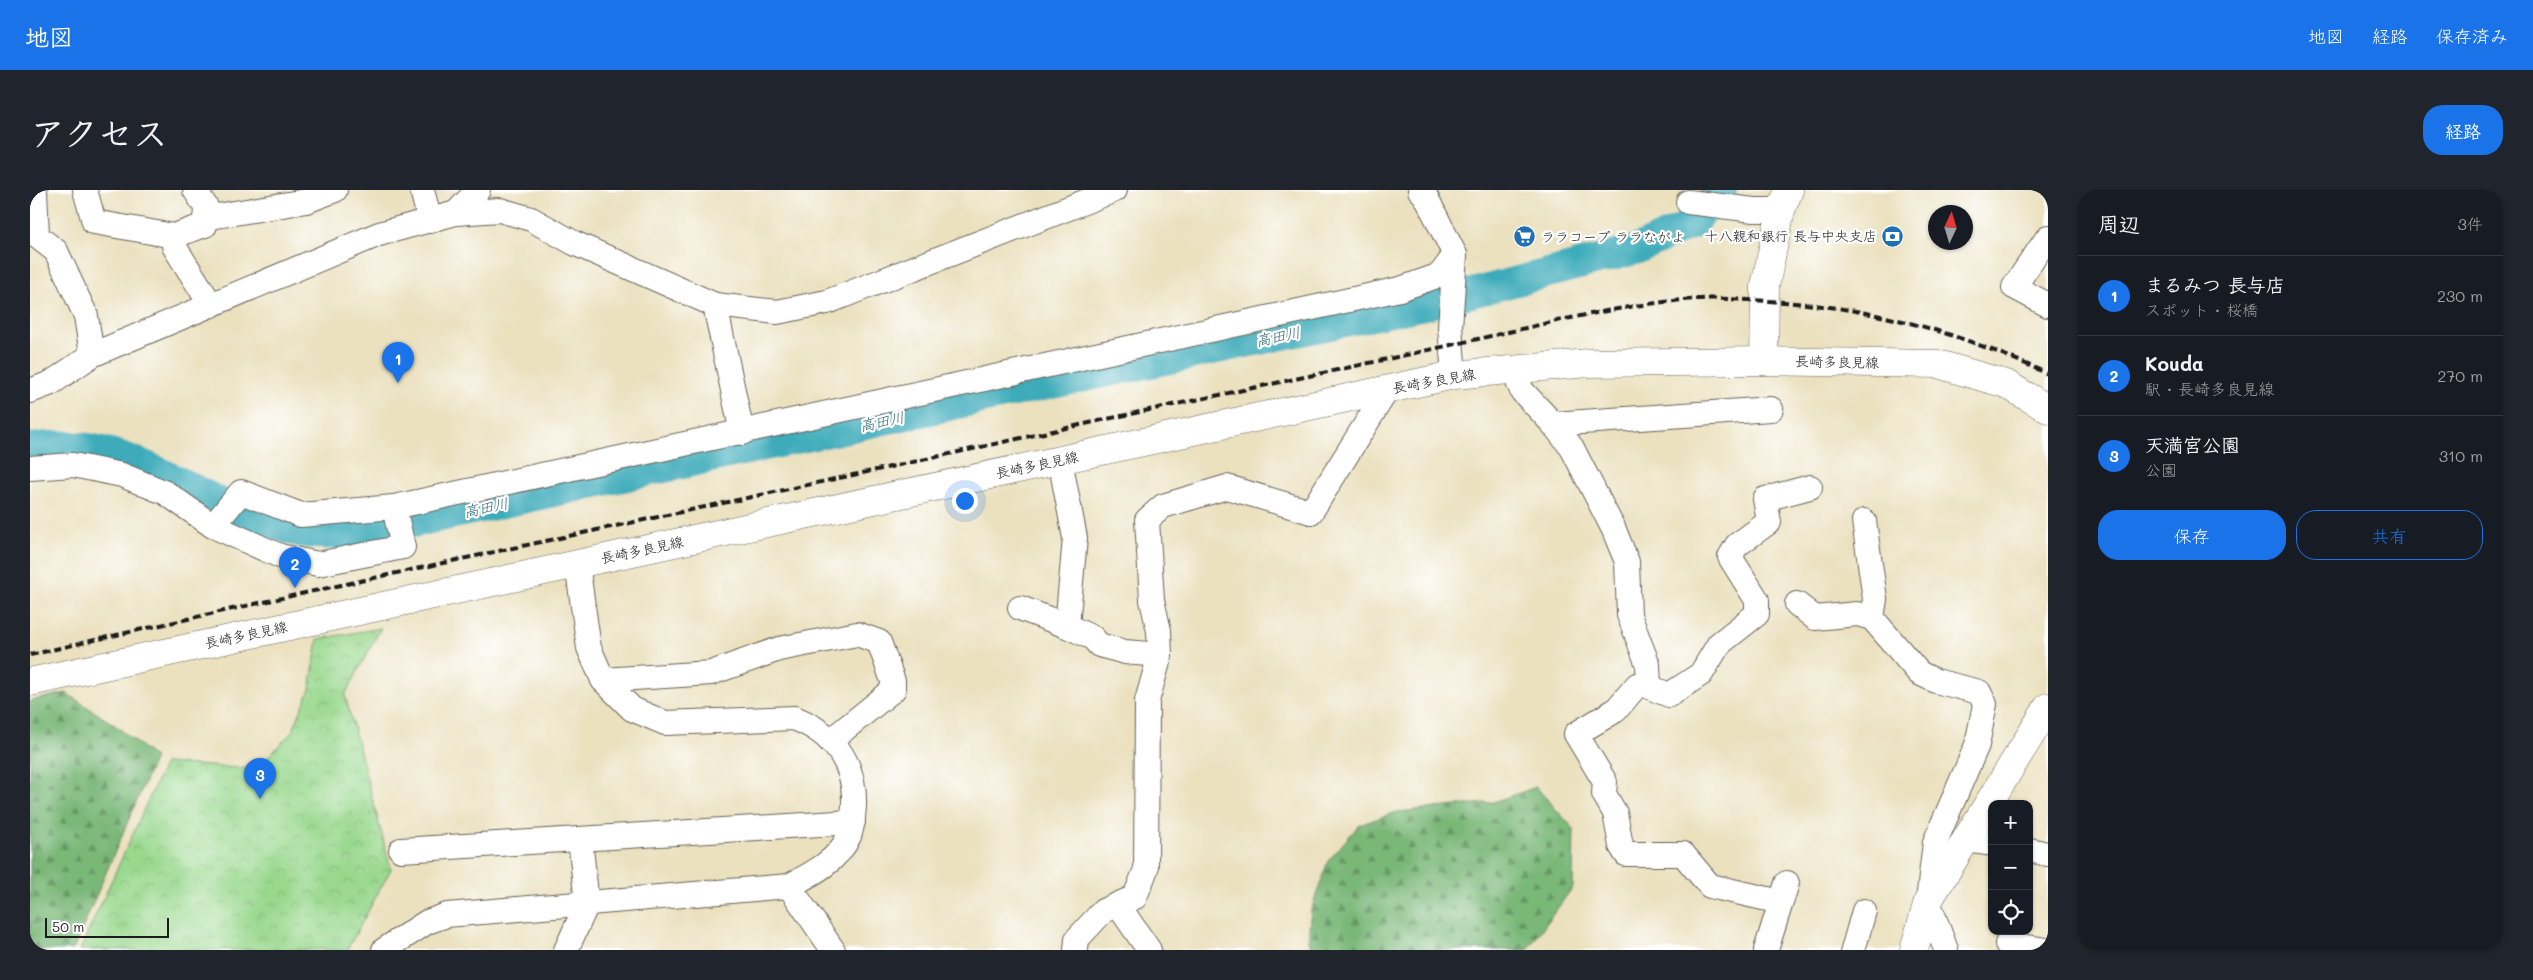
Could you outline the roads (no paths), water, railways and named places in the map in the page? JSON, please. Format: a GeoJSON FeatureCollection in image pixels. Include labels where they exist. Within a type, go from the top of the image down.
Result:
{"type":"FeatureCollection","features":[{"type":"Feature","properties":{"kind":"main road"},"geometry":{"type":"LineString","coordinates":[[1764,361],[1765,286],[1785,200]]}},
{"type":"Feature","properties":{"kind":"main road","name":"長崎多良見線"},"geometry":{"type":"LineString","coordinates":[[30,682],[1454,375],[1590,363],[1764,361],[1938,364],[2006,384],[2048,409]]}},
{"type":"Feature","properties":{"kind":"main road"},"geometry":{"type":"LineString","coordinates":[[1914,950],[1928,901],[1979,842],[2048,707]]}},
{"type":"Feature","properties":{"kind":"street"},"geometry":{"type":"LineString","coordinates":[[35,190],[36,240],[56,252],[86,316],[92,355]]}},
{"type":"Feature","properties":{"kind":"street"},"geometry":{"type":"LineString","coordinates":[[85,190],[94,222],[174,236],[205,225],[206,207],[195,190]]}},
{"type":"Feature","properties":{"kind":"street"},"geometry":{"type":"LineString","coordinates":[[205,218],[306,201],[335,190]]}},
{"type":"Feature","properties":{"kind":"street"},"geometry":{"type":"LineString","coordinates":[[422,190],[430,221]]}},
{"type":"Feature","properties":{"kind":"street"},"geometry":{"type":"LineString","coordinates":[[456,213],[478,190]]}},
{"type":"Feature","properties":{"kind":"street"},"geometry":{"type":"LineString","coordinates":[[30,391],[51,383],[92,355],[379,234],[456,213],[500,210],[531,219],[574,243],[715,305],[777,312],[827,302],[1115,190]]}},
{"type":"Feature","properties":{"kind":"street"},"geometry":{"type":"LineString","coordinates":[[1420,190],[1426,195],[1455,262],[1450,320],[1454,375]]}},
{"type":"Feature","properties":{"kind":"street"},"geometry":{"type":"LineString","coordinates":[[1689,202],[1732,207],[1785,200]]}},
{"type":"Feature","properties":{"kind":"street"},"geometry":{"type":"LineString","coordinates":[[174,236],[174,246],[211,305]]}},
{"type":"Feature","properties":{"kind":"street"},"geometry":{"type":"LineString","coordinates":[[2048,237],[2014,287],[2048,305]]}},
{"type":"Feature","properties":{"kind":"street"},"geometry":{"type":"LineString","coordinates":[[213,526],[241,492],[301,515],[394,507],[1400,289],[1440,275],[1455,262]]}},
{"type":"Feature","properties":{"kind":"street"},"geometry":{"type":"LineString","coordinates":[[715,305],[742,433]]}},
{"type":"Feature","properties":{"kind":"street"},"geometry":{"type":"LineString","coordinates":[[1513,370],[1522,391],[1553,424],[1572,448],[1627,562],[1629,615],[1648,665],[1649,687],[1669,695],[1701,674],[1719,644],[1757,614],[1757,600],[1730,557],[1737,545],[1769,522],[1766,499],[1810,487]]}},
{"type":"Feature","properties":{"kind":"street"},"geometry":{"type":"LineString","coordinates":[[1076,950],[1077,939],[1104,911],[1135,898],[1146,869],[1147,701],[1160,655],[1159,631],[1152,600],[1148,520],[1163,506],[1228,487],[1311,512],[1387,390]]}},
{"type":"Feature","properties":{"kind":"street"},"geometry":{"type":"LineString","coordinates":[[1553,424],[1771,409]]}},
{"type":"Feature","properties":{"kind":"street"},"geometry":{"type":"LineString","coordinates":[[1060,460],[1075,538],[1066,626]]}},
{"type":"Feature","properties":{"kind":"street"},"geometry":{"type":"LineString","coordinates":[[30,468],[73,466],[122,475],[166,493],[213,526],[280,556],[318,564],[402,547],[394,507]]}},
{"type":"Feature","properties":{"kind":"street"},"geometry":{"type":"LineString","coordinates":[[1864,521],[1875,599],[1872,618]]}},
{"type":"Feature","properties":{"kind":"street"},"geometry":{"type":"LineString","coordinates":[[384,950],[427,922],[447,915],[789,886],[824,868],[849,837],[853,822],[855,785],[846,762],[830,741],[812,725],[794,718],[665,723],[632,709],[603,680],[589,648],[577,564]]}},
{"type":"Feature","properties":{"kind":"street"},"geometry":{"type":"LineString","coordinates":[[1797,604],[1815,618],[1857,614],[1872,618],[1919,674],[1936,681],[1979,692],[1985,704],[1978,745],[1935,842],[1928,901],[1946,950]]}},
{"type":"Feature","properties":{"kind":"street"},"geometry":{"type":"LineString","coordinates":[[1020,608],[1093,638],[1099,645],[1125,652],[1160,655]]}},
{"type":"Feature","properties":{"kind":"street"},"geometry":{"type":"LineString","coordinates":[[603,680],[710,673],[779,649],[857,634],[879,642],[893,681],[893,690],[830,741]]}},
{"type":"Feature","properties":{"kind":"street"},"geometry":{"type":"LineString","coordinates":[[1649,681],[1636,686],[1616,710],[1576,734],[1605,782],[1604,794],[1615,813],[1621,846],[1626,854],[1683,854],[1710,886],[1784,893],[1766,950]]}},
{"type":"Feature","properties":{"kind":"street"},"geometry":{"type":"LineString","coordinates":[[401,850],[853,822]]}},
{"type":"Feature","properties":{"kind":"street"},"geometry":{"type":"LineString","coordinates":[[566,950],[587,904],[580,839]]}},
{"type":"Feature","properties":{"kind":"street"},"geometry":{"type":"LineString","coordinates":[[2033,851],[2048,854]]}},
{"type":"Feature","properties":{"kind":"street"},"geometry":{"type":"LineString","coordinates":[[789,886],[834,950]]}},
{"type":"Feature","properties":{"kind":"street"},"geometry":{"type":"LineString","coordinates":[[1118,905],[1149,950]]}},
{"type":"Feature","properties":{"kind":"street"},"geometry":{"type":"LineString","coordinates":[[1853,950],[1864,912]]}},
{"type":"Feature","properties":{"kind":"street"},"geometry":{"type":"LineString","coordinates":[[2008,944],[2046,950]]}},
{"type":"Feature","properties":{"kind":"waterway","name":"高田川"},"geometry":{"type":"LineString","coordinates":[[30,448],[66,446],[101,450],[133,460],[226,505],[258,519],[291,530],[320,534],[371,532],[953,405],[1434,303],[1635,250],[1692,224],[1722,190]]}},
{"type":"Feature","properties":{"kind":"railway"},"geometry":{"type":"LineString","coordinates":[[30,655],[406,571],[1634,306],[1696,299],[1722,299],[1789,302],[1865,313],[1938,331],[2011,357],[2048,374]]}},
{"type":"Feature","properties":{"kind":"place","name":"十八親和銀行 長与中央支店"},"geometry":{"type":"Point","coordinates":[1893,236]}},
{"type":"Feature","properties":{"kind":"place","name":"ララコープ ララながよ"},"geometry":{"type":"Point","coordinates":[1525,237]}},
{"type":"Feature","properties":{"kind":"place","name":"まるみつ 長与店"},"geometry":{"type":"Point","coordinates":[398,383]}},
{"type":"Feature","properties":{"kind":"place","name":"Kouda"},"geometry":{"type":"Point","coordinates":[295,588]}},
{"type":"Feature","properties":{"kind":"place","name":"天満宮公園"},"geometry":{"type":"Point","coordinates":[260,799]}}]}
